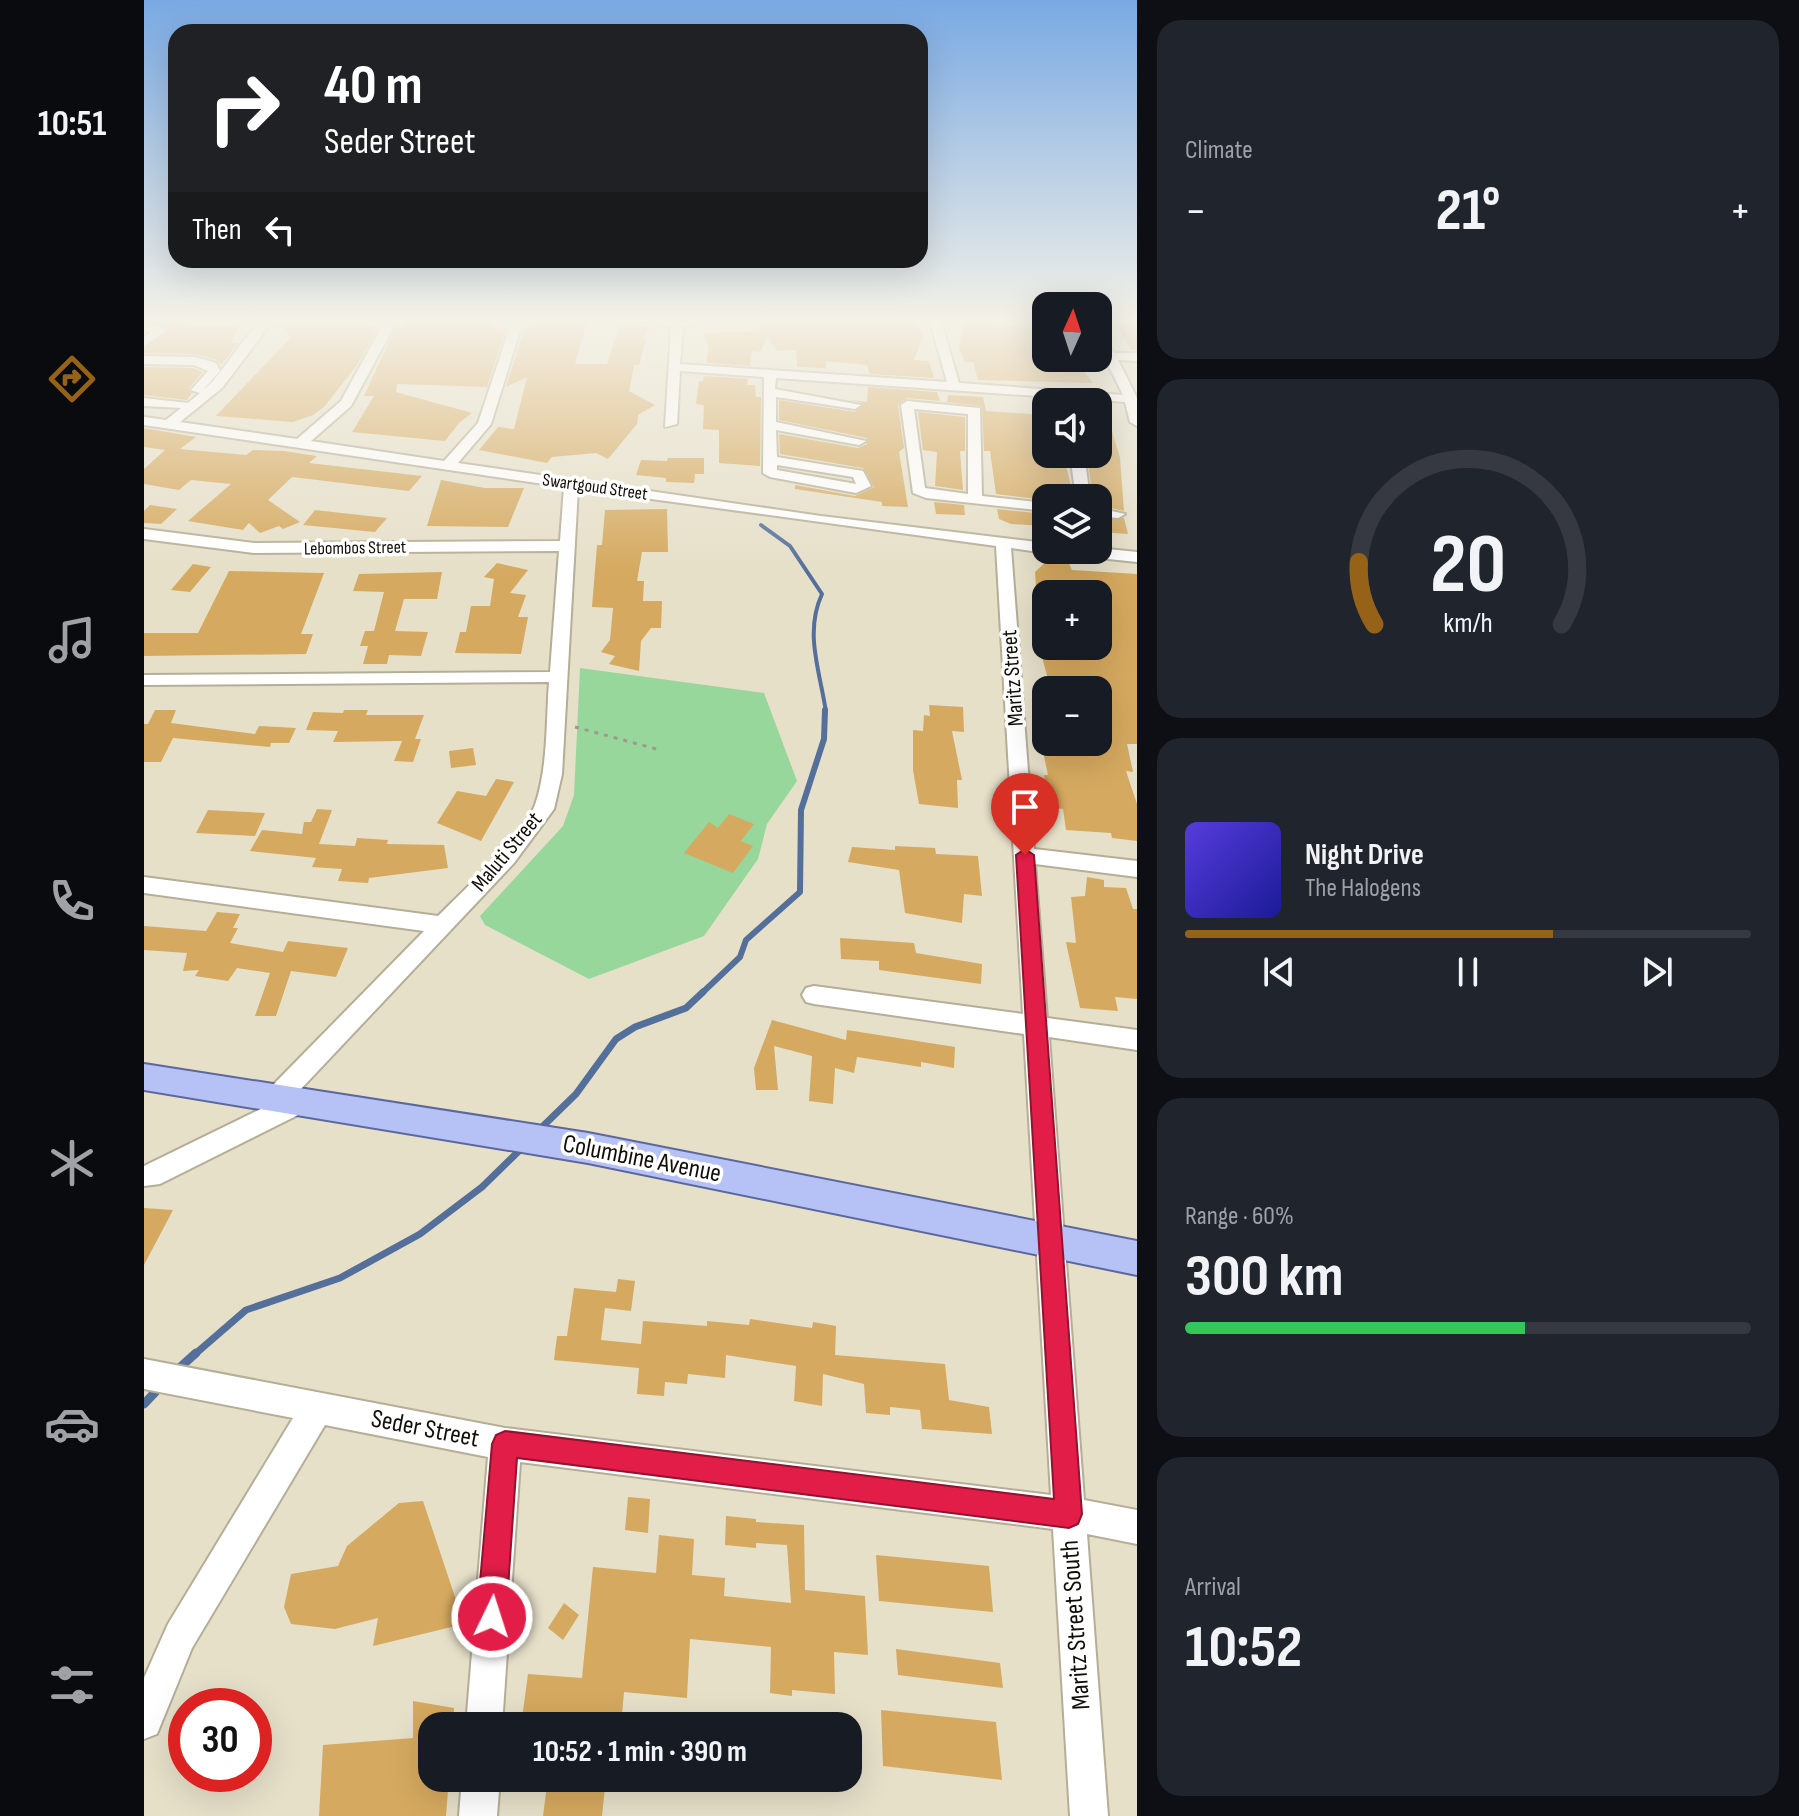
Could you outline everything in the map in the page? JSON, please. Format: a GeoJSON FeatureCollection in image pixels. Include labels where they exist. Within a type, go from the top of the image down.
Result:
{"type":"FeatureCollection","features":[{"type":"Feature","properties":{"kind":"main road","name":"Columbine Avenue"},"geometry":{"type":"LineString","coordinates":[[144,1077],[619,1154],[1137,1258]]}},
{"type":"Feature","properties":{"kind":"street"},"geometry":{"type":"LineString","coordinates":[[158,403],[182,404]]}},
{"type":"Feature","properties":{"kind":"street"},"geometry":{"type":"LineString","coordinates":[[144,409],[167,418],[192,403]]}},
{"type":"Feature","properties":{"kind":"street"},"geometry":{"type":"LineString","coordinates":[[300,444],[345,403]]}},
{"type":"Feature","properties":{"kind":"street"},"geometry":{"type":"LineString","coordinates":[[448,465],[484,424],[491,403]]}},
{"type":"Feature","properties":{"kind":"street"},"geometry":{"type":"LineString","coordinates":[[670,424],[671,403]]}},
{"type":"Feature","properties":{"kind":"street"},"geometry":{"type":"LineString","coordinates":[[770,403],[770,425],[770,460],[770,471],[777,475],[856,489],[864,486],[858,474],[770,460]]}},
{"type":"Feature","properties":{"kind":"street"},"geometry":{"type":"LineString","coordinates":[[840,403],[855,405]]}},
{"type":"Feature","properties":{"kind":"street"},"geometry":{"type":"LineString","coordinates":[[975,499],[975,411],[907,405],[918,490],[975,499],[1032,505]]}},
{"type":"Feature","properties":{"kind":"street","name":"Swartgoud Street"},"geometry":{"type":"LineString","coordinates":[[144,421],[167,418],[300,444],[1032,546]]}},
{"type":"Feature","properties":{"kind":"street"},"geometry":{"type":"LineString","coordinates":[[770,425],[859,441]]}},
{"type":"Feature","properties":{"kind":"street","name":"Maluti Street"},"geometry":{"type":"LineString","coordinates":[[150,1176],[290,1099],[443,925],[507,858],[544,809],[552,774],[571,483]]}},
{"type":"Feature","properties":{"kind":"street"},"geometry":{"type":"LineString","coordinates":[[1112,513],[1118,514]]}},
{"type":"Feature","properties":{"kind":"street","name":"Lebombos Street"},"geometry":{"type":"LineString","coordinates":[[144,534],[254,548],[567,546]]}},
{"type":"Feature","properties":{"kind":"street","name":"Maritz Street"},"geometry":{"type":"LineString","coordinates":[[1003,543],[1053,1243]]}},
{"type":"Feature","properties":{"kind":"street"},"geometry":{"type":"LineString","coordinates":[[1112,554],[1137,557]]}},
{"type":"Feature","properties":{"kind":"street"},"geometry":{"type":"LineString","coordinates":[[144,680],[559,677]]}},
{"type":"Feature","properties":{"kind":"street"},"geometry":{"type":"LineString","coordinates":[[1025,855],[1137,869]]}},
{"type":"Feature","properties":{"kind":"street"},"geometry":{"type":"LineString","coordinates":[[144,885],[443,925]]}},
{"type":"Feature","properties":{"kind":"street"},"geometry":{"type":"LineString","coordinates":[[814,995],[1137,1040]]}},
{"type":"Feature","properties":{"kind":"street","name":"Maritz Street South"},"geometry":{"type":"LineString","coordinates":[[1053,1243],[1089,1816]]}},
{"type":"Feature","properties":{"kind":"street","name":"Seder Street"},"geometry":{"type":"LineString","coordinates":[[144,1374],[505,1444],[1069,1514],[1137,1527]]}},
{"type":"Feature","properties":{"kind":"street"},"geometry":{"type":"LineString","coordinates":[[144,1721],[180,1636],[317,1408]]}},
{"type":"Feature","properties":{"kind":"street"},"geometry":{"type":"LineString","coordinates":[[485,1712],[505,1444]]}},
{"type":"Feature","properties":{"kind":"street"},"geometry":{"type":"LineString","coordinates":[[478,1816],[480,1792]]}},
{"type":"Feature","properties":{"kind":"path"},"geometry":{"type":"LineString","coordinates":[[555,725],[577,727],[660,750]]}},
{"type":"Feature","properties":{"kind":"green space"},"geometry":{"type":"Polygon","coordinates":[[[580,668],[764,693],[797,781],[767,824],[758,859],[704,936],[589,979],[485,925],[480,916],[563,826],[574,795],[580,668]]]}},
{"type":"Feature","properties":{"kind":"building"},"geometry":{"type":"Polygon","coordinates":[[[229,403],[327,403],[313,415],[293,422],[216,416],[229,403]]]}},
{"type":"Feature","properties":{"kind":"building"},"geometry":{"type":"Polygon","coordinates":[[[370,403],[435,403],[472,413],[459,423],[445,441],[352,432],[370,403]]]}},
{"type":"Feature","properties":{"kind":"building"},"geometry":{"type":"Polygon","coordinates":[[[521,403],[655,405],[638,415],[637,424],[608,459],[596,453],[552,457],[547,463],[479,450],[498,427],[514,429],[521,403]]]}},
{"type":"Feature","properties":{"kind":"building"},"geometry":{"type":"Polygon","coordinates":[[[761,403],[760,466],[719,463],[719,430],[703,429],[704,405],[696,404],[761,403]]]}},
{"type":"Feature","properties":{"kind":"building"},"geometry":{"type":"Polygon","coordinates":[[[779,403],[855,412],[863,403],[901,403],[898,405],[904,448],[899,452],[908,507],[882,506],[882,502],[795,489],[795,485],[855,496],[874,487],[863,468],[780,454],[779,434],[858,448],[867,444],[867,438],[779,420],[779,403]]]}},
{"type":"Feature","properties":{"kind":"building"},"geometry":{"type":"Polygon","coordinates":[[[954,403],[984,403],[986,411],[1032,414],[1032,468],[1066,468],[1070,484],[1032,484],[1032,498],[996,494],[990,451],[984,451],[982,406],[954,403]]]}},
{"type":"Feature","properties":{"kind":"building"},"geometry":{"type":"Polygon","coordinates":[[[918,412],[965,417],[965,451],[960,451],[963,490],[935,486],[937,452],[923,450],[918,412]]]}},
{"type":"Feature","properties":{"kind":"building"},"geometry":{"type":"Polygon","coordinates":[[[144,428],[196,437],[180,449],[246,455],[253,450],[284,451],[317,456],[309,463],[422,476],[409,491],[292,477],[268,500],[300,522],[283,529],[279,526],[260,533],[249,523],[243,530],[188,521],[231,484],[191,480],[179,490],[144,484],[144,469],[165,450],[144,447],[144,428]]]}},
{"type":"Feature","properties":{"kind":"building"},"geometry":{"type":"Polygon","coordinates":[[[1112,431],[1120,458],[1124,511],[1112,508],[1112,484],[1091,484],[1089,468],[1112,468],[1112,431]]]}},
{"type":"Feature","properties":{"kind":"building"},"geometry":{"type":"Polygon","coordinates":[[[668,458],[704,458],[704,474],[695,474],[694,483],[666,482],[666,478],[636,475],[641,460],[667,461],[668,458]]]}},
{"type":"Feature","properties":{"kind":"building"},"geometry":{"type":"Polygon","coordinates":[[[441,480],[485,488],[524,488],[508,527],[427,526],[441,480]]]}},
{"type":"Feature","properties":{"kind":"building"},"geometry":{"type":"Polygon","coordinates":[[[934,502],[964,505],[965,515],[936,514],[934,502]]]}},
{"type":"Feature","properties":{"kind":"building"},"geometry":{"type":"Polygon","coordinates":[[[150,505],[177,509],[161,524],[144,523],[144,511],[150,505]]]}},
{"type":"Feature","properties":{"kind":"building"},"geometry":{"type":"Polygon","coordinates":[[[667,509],[668,552],[642,552],[637,581],[644,581],[643,601],[662,601],[661,628],[651,628],[641,641],[639,671],[609,664],[615,656],[601,652],[610,640],[613,608],[592,607],[597,545],[602,545],[605,510],[667,509]]]}},
{"type":"Feature","properties":{"kind":"building"},"geometry":{"type":"Polygon","coordinates":[[[997,509],[1032,513],[1032,525],[1011,524],[999,519],[997,509]]]}},
{"type":"Feature","properties":{"kind":"building"},"geometry":{"type":"Polygon","coordinates":[[[315,510],[387,518],[375,532],[303,525],[315,510]]]}},
{"type":"Feature","properties":{"kind":"building"},"geometry":{"type":"Polygon","coordinates":[[[1112,518],[1124,518],[1128,534],[1112,533],[1112,518]]]}},
{"type":"Feature","properties":{"kind":"building"},"geometry":{"type":"Polygon","coordinates":[[[497,563],[528,570],[510,593],[526,595],[518,617],[528,617],[521,654],[455,653],[460,632],[466,632],[471,606],[490,606],[494,579],[484,577],[497,563]]]}},
{"type":"Feature","properties":{"kind":"building"},"geometry":{"type":"Polygon","coordinates":[[[193,564],[211,567],[190,592],[171,590],[193,564]]]}},
{"type":"Feature","properties":{"kind":"building"},"geometry":{"type":"Polygon","coordinates":[[[1044,564],[1069,564],[1072,570],[1137,574],[1137,744],[1127,744],[1133,772],[1126,771],[1137,804],[1137,841],[1112,838],[1111,833],[1066,830],[1063,809],[1047,807],[1044,775],[1048,775],[1044,756],[1112,756],[1112,676],[1047,676],[1043,660],[1112,660],[1112,580],[1035,580],[1035,572],[1044,564]]]}},
{"type":"Feature","properties":{"kind":"building"},"geometry":{"type":"Polygon","coordinates":[[[229,571],[324,573],[301,634],[313,634],[306,654],[144,656],[144,633],[198,633],[229,571]]]}},
{"type":"Feature","properties":{"kind":"building"},"geometry":{"type":"Polygon","coordinates":[[[442,572],[437,599],[404,599],[395,631],[428,632],[421,656],[389,655],[387,664],[363,664],[368,646],[360,646],[365,631],[374,631],[384,592],[353,591],[359,574],[442,572]]]}},
{"type":"Feature","properties":{"kind":"building"},"geometry":{"type":"Polygon","coordinates":[[[929,705],[963,707],[964,732],[952,731],[962,780],[957,780],[958,808],[919,804],[913,770],[913,730],[923,731],[924,715],[930,716],[929,705]]]}},
{"type":"Feature","properties":{"kind":"building"},"geometry":{"type":"Polygon","coordinates":[[[155,710],[176,710],[171,723],[255,734],[259,726],[296,728],[289,743],[271,743],[270,747],[173,738],[161,762],[144,762],[144,724],[148,724],[155,710]]]}},
{"type":"Feature","properties":{"kind":"building"},"geometry":{"type":"Polygon","coordinates":[[[344,710],[368,710],[366,715],[424,715],[415,739],[421,739],[413,762],[394,761],[402,741],[333,742],[338,731],[306,730],[313,712],[343,713],[344,710]]]}},
{"type":"Feature","properties":{"kind":"building"},"geometry":{"type":"Polygon","coordinates":[[[473,748],[476,765],[451,768],[449,751],[473,748]]]}},
{"type":"Feature","properties":{"kind":"building"},"geometry":{"type":"Polygon","coordinates":[[[496,779],[514,782],[481,841],[437,823],[457,791],[486,796],[496,779]]]}},
{"type":"Feature","properties":{"kind":"building"},"geometry":{"type":"Polygon","coordinates":[[[317,809],[332,810],[319,844],[355,846],[357,838],[388,840],[387,844],[444,845],[448,868],[369,878],[368,883],[338,881],[342,869],[312,867],[316,858],[250,851],[262,830],[302,834],[304,822],[311,822],[317,809]]]}},
{"type":"Feature","properties":{"kind":"building"},"geometry":{"type":"Polygon","coordinates":[[[208,810],[265,813],[255,836],[196,833],[208,810]]]}},
{"type":"Feature","properties":{"kind":"building"},"geometry":{"type":"Polygon","coordinates":[[[729,814],[754,824],[741,841],[753,846],[733,873],[684,853],[709,822],[718,828],[729,814]]]}},
{"type":"Feature","properties":{"kind":"building"},"geometry":{"type":"Polygon","coordinates":[[[895,846],[935,848],[936,854],[978,856],[982,896],[964,894],[962,923],[905,913],[899,870],[848,862],[852,847],[895,850],[895,846]]]}},
{"type":"Feature","properties":{"kind":"building"},"geometry":{"type":"Polygon","coordinates":[[[1087,877],[1104,880],[1104,887],[1126,888],[1133,909],[1137,909],[1137,999],[1115,997],[1118,1011],[1080,1008],[1066,942],[1076,943],[1071,897],[1085,896],[1087,877]]]}},
{"type":"Feature","properties":{"kind":"building"},"geometry":{"type":"Polygon","coordinates":[[[217,912],[240,914],[233,928],[238,928],[230,943],[283,952],[288,941],[348,948],[336,977],[291,971],[276,1016],[255,1016],[270,973],[237,968],[228,981],[195,976],[199,970],[183,971],[187,953],[144,950],[144,926],[206,931],[217,912]]]}},
{"type":"Feature","properties":{"kind":"building"},"geometry":{"type":"Polygon","coordinates":[[[840,938],[914,943],[916,953],[982,964],[981,984],[879,970],[879,961],[841,959],[840,938]]]}},
{"type":"Feature","properties":{"kind":"building"},"geometry":{"type":"Polygon","coordinates":[[[772,1020],[846,1040],[847,1030],[955,1047],[954,1068],[921,1062],[921,1067],[857,1057],[854,1073],[835,1068],[833,1104],[809,1101],[812,1056],[774,1046],[778,1090],[756,1090],[754,1068],[772,1020]]]}},
{"type":"Feature","properties":{"kind":"building"},"geometry":{"type":"Polygon","coordinates":[[[144,1208],[173,1210],[144,1265],[144,1208]]]}},
{"type":"Feature","properties":{"kind":"building"},"geometry":{"type":"Polygon","coordinates":[[[618,1279],[635,1281],[631,1311],[605,1308],[601,1340],[641,1344],[643,1321],[707,1326],[707,1321],[749,1325],[750,1319],[812,1328],[813,1322],[836,1326],[835,1355],[945,1364],[949,1400],[989,1407],[992,1434],[922,1429],[920,1410],[890,1407],[890,1415],[866,1413],[864,1384],[823,1374],[822,1406],[794,1401],[796,1366],[726,1355],[725,1378],[688,1374],[687,1384],[665,1382],[664,1396],[637,1394],[639,1368],[554,1360],[557,1336],[567,1336],[574,1288],[616,1292],[618,1279]]]}},
{"type":"Feature","properties":{"kind":"building"},"geometry":{"type":"Polygon","coordinates":[[[628,1497],[650,1499],[648,1533],[625,1530],[628,1497]]]}},
{"type":"Feature","properties":{"kind":"building"},"geometry":{"type":"Polygon","coordinates":[[[423,1501],[464,1624],[373,1646],[378,1618],[335,1629],[291,1624],[284,1607],[291,1574],[338,1566],[347,1546],[399,1503],[423,1501]]]}},
{"type":"Feature","properties":{"kind":"building"},"geometry":{"type":"Polygon","coordinates":[[[726,1516],[756,1519],[756,1522],[804,1525],[805,1590],[865,1596],[868,1655],[834,1652],[835,1694],[792,1690],[792,1696],[770,1693],[771,1647],[690,1639],[687,1698],[624,1692],[622,1712],[523,1712],[528,1674],[582,1678],[593,1567],[656,1573],[659,1535],[694,1539],[692,1575],[725,1578],[724,1596],[791,1603],[787,1545],[756,1543],[756,1548],[725,1545],[726,1516]]]}},
{"type":"Feature","properties":{"kind":"building"},"geometry":{"type":"Polygon","coordinates":[[[876,1555],[989,1566],[993,1612],[879,1601],[876,1555]]]}},
{"type":"Feature","properties":{"kind":"building"},"geometry":{"type":"Polygon","coordinates":[[[564,1603],[579,1615],[563,1640],[548,1628],[564,1603]]]}},
{"type":"Feature","properties":{"kind":"building"},"geometry":{"type":"Polygon","coordinates":[[[896,1649],[1000,1663],[1003,1688],[898,1675],[896,1649]]]}},
{"type":"Feature","properties":{"kind":"building"},"geometry":{"type":"Polygon","coordinates":[[[413,1701],[454,1708],[454,1712],[418,1712],[418,1792],[448,1792],[446,1816],[319,1816],[323,1745],[413,1738],[413,1701]]]}},
{"type":"Feature","properties":{"kind":"building"},"geometry":{"type":"Polygon","coordinates":[[[881,1710],[996,1722],[1002,1780],[883,1766],[881,1710]]]}},
{"type":"Feature","properties":{"kind":"building"},"geometry":{"type":"Polygon","coordinates":[[[546,1792],[605,1792],[602,1816],[543,1816],[546,1792]]]}},
{"type":"Feature","properties":{"kind":"waterway"},"geometry":{"type":"LineString","coordinates":[[761,525],[790,546],[822,594],[814,623],[814,638],[826,712]]}},
{"type":"Feature","properties":{"kind":"waterway"},"geometry":{"type":"LineString","coordinates":[[701,994],[740,957],[746,940],[800,892],[801,810],[824,739],[825,710]]}},
{"type":"Feature","properties":{"kind":"waterway"},"geometry":{"type":"LineString","coordinates":[[539,1130],[576,1094],[616,1039],[635,1027],[686,1008],[703,992]]}},
{"type":"Feature","properties":{"kind":"waterway"},"geometry":{"type":"LineString","coordinates":[[194,1355],[246,1310],[340,1278],[420,1234],[482,1187],[523,1147]]}},
{"type":"Feature","properties":{"kind":"waterway"},"geometry":{"type":"LineString","coordinates":[[177,1370],[196,1353]]}},
{"type":"Feature","properties":{"kind":"waterway"},"geometry":{"type":"LineString","coordinates":[[144,1404],[161,1386]]}},
{"type":"Feature","properties":{"kind":"route"},"geometry":{"type":"LineString","coordinates":[[492,1617],[505,1444],[1069,1514],[1025,855]]}}]}
